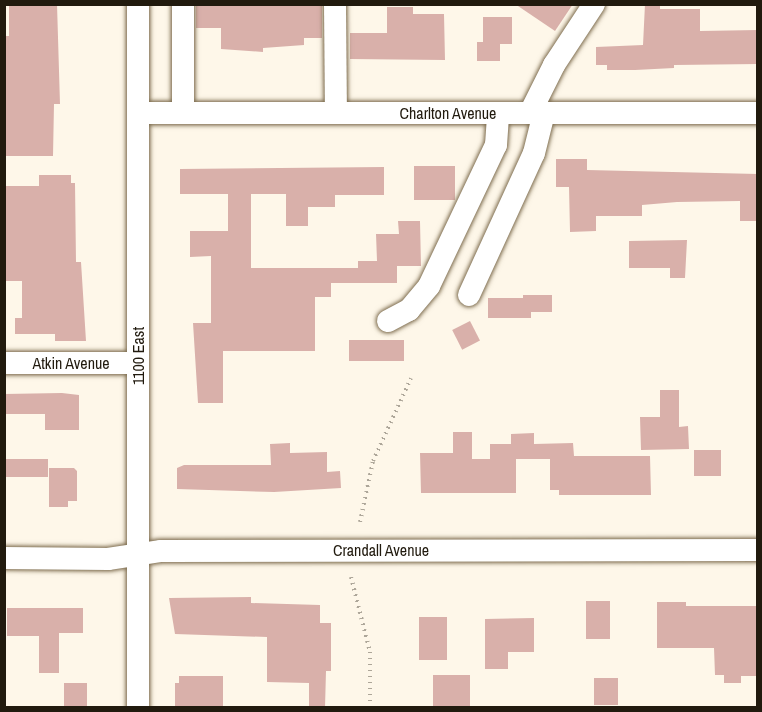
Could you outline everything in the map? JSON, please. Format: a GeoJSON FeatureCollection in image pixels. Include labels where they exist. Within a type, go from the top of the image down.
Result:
{"type":"FeatureCollection","features":[{"type":"Feature","properties":{"kind":"street","name":"1100 East"},"geometry":{"type":"LineString","coordinates":[[138,4],[138,708]]}},
{"type":"Feature","properties":{"kind":"street"},"geometry":{"type":"LineString","coordinates":[[183,4],[183,113]]}},
{"type":"Feature","properties":{"kind":"street"},"geometry":{"type":"LineString","coordinates":[[335,4],[336,113]]}},
{"type":"Feature","properties":{"kind":"street"},"geometry":{"type":"LineString","coordinates":[[469,295],[534,153],[537,113],[554,65],[594,4]]}},
{"type":"Feature","properties":{"kind":"street","name":"Charlton Avenue"},"geometry":{"type":"LineString","coordinates":[[138,113],[758,112]]}},
{"type":"Feature","properties":{"kind":"street"},"geometry":{"type":"LineString","coordinates":[[388,321],[409,310],[429,286],[496,145],[498,113]]}},
{"type":"Feature","properties":{"kind":"street","name":"Atkin Avenue"},"geometry":{"type":"LineString","coordinates":[[4,363],[138,363]]}},
{"type":"Feature","properties":{"kind":"street","name":"Crandall Avenue"},"geometry":{"type":"LineString","coordinates":[[4,558],[108,559],[160,551],[758,550]]}},
{"type":"Feature","properties":{"kind":"path"},"geometry":{"type":"LineString","coordinates":[[360,522],[373,461],[411,378]]}},
{"type":"Feature","properties":{"kind":"path"},"geometry":{"type":"LineString","coordinates":[[351,577],[370,652],[370,708]]}},
{"type":"Feature","properties":{"kind":"building"},"geometry":{"type":"Polygon","coordinates":[[[9,4],[57,4],[60,104],[54,104],[53,156],[4,156],[4,36],[9,36],[9,4]]]}},
{"type":"Feature","properties":{"kind":"building"},"geometry":{"type":"Polygon","coordinates":[[[196,4],[322,4],[322,38],[304,38],[304,45],[263,48],[263,52],[221,49],[221,28],[196,28],[196,4]]]}},
{"type":"Feature","properties":{"kind":"building"},"geometry":{"type":"Polygon","coordinates":[[[515,4],[573,4],[555,31],[515,4]]]}},
{"type":"Feature","properties":{"kind":"building"},"geometry":{"type":"Polygon","coordinates":[[[645,4],[660,4],[660,9],[700,9],[700,31],[758,30],[758,64],[674,65],[674,68],[635,70],[607,70],[607,65],[596,65],[596,47],[643,45],[645,4]]]}},
{"type":"Feature","properties":{"kind":"building"},"geometry":{"type":"Polygon","coordinates":[[[387,7],[413,7],[413,14],[444,14],[445,60],[350,59],[350,33],[387,33],[387,7]]]}},
{"type":"Feature","properties":{"kind":"building"},"geometry":{"type":"Polygon","coordinates":[[[483,17],[512,17],[512,44],[500,44],[500,61],[477,61],[477,42],[483,42],[483,17]]]}},
{"type":"Feature","properties":{"kind":"building"},"geometry":{"type":"Polygon","coordinates":[[[556,159],[587,159],[587,170],[758,174],[758,221],[740,221],[740,201],[677,202],[642,205],[642,216],[596,216],[596,231],[570,232],[569,187],[556,187],[556,159]]]}},
{"type":"Feature","properties":{"kind":"building"},"geometry":{"type":"Polygon","coordinates":[[[414,166],[455,166],[455,200],[414,200],[414,166]]]}},
{"type":"Feature","properties":{"kind":"building"},"geometry":{"type":"Polygon","coordinates":[[[384,167],[384,195],[335,195],[335,207],[308,207],[308,226],[286,226],[286,194],[251,194],[251,268],[358,268],[358,261],[377,261],[376,234],[399,234],[398,221],[420,221],[421,266],[397,266],[397,283],[331,283],[331,297],[315,297],[315,351],[223,351],[223,403],[198,403],[193,323],[211,323],[211,256],[190,257],[190,231],[228,231],[228,194],[180,194],[180,169],[384,167]]]}},
{"type":"Feature","properties":{"kind":"building"},"geometry":{"type":"Polygon","coordinates":[[[39,175],[71,175],[71,183],[75,183],[76,262],[81,262],[86,341],[55,341],[55,334],[15,334],[15,318],[22,318],[22,281],[4,281],[4,186],[39,186],[39,175]]]}},
{"type":"Feature","properties":{"kind":"building"},"geometry":{"type":"Polygon","coordinates":[[[687,240],[685,278],[670,278],[670,268],[629,268],[629,241],[687,240]]]}},
{"type":"Feature","properties":{"kind":"building"},"geometry":{"type":"Polygon","coordinates":[[[523,295],[552,295],[552,312],[531,312],[531,318],[488,318],[488,298],[523,298],[523,295]]]}},
{"type":"Feature","properties":{"kind":"building"},"geometry":{"type":"Polygon","coordinates":[[[470,321],[480,341],[462,350],[452,330],[470,321]]]}},
{"type":"Feature","properties":{"kind":"building"},"geometry":{"type":"Polygon","coordinates":[[[349,340],[404,340],[404,361],[349,361],[349,340]]]}},
{"type":"Feature","properties":{"kind":"building"},"geometry":{"type":"Polygon","coordinates":[[[660,390],[679,390],[679,427],[688,426],[689,449],[641,450],[640,417],[660,417],[660,390]]]}},
{"type":"Feature","properties":{"kind":"building"},"geometry":{"type":"Polygon","coordinates":[[[4,394],[79,395],[79,430],[45,430],[45,414],[4,414],[4,394]]]}},
{"type":"Feature","properties":{"kind":"building"},"geometry":{"type":"Polygon","coordinates":[[[453,432],[472,432],[472,459],[516,459],[516,493],[421,493],[420,453],[453,453],[453,432]]]}},
{"type":"Feature","properties":{"kind":"building"},"geometry":{"type":"Polygon","coordinates":[[[534,433],[534,444],[573,443],[574,456],[650,456],[651,495],[559,495],[559,490],[550,490],[550,459],[490,459],[490,444],[511,444],[511,434],[534,433]]]}},
{"type":"Feature","properties":{"kind":"building"},"geometry":{"type":"Polygon","coordinates":[[[290,443],[290,453],[327,452],[327,472],[340,471],[341,488],[274,492],[177,489],[177,468],[184,465],[271,465],[270,444],[290,443]]]}},
{"type":"Feature","properties":{"kind":"building"},"geometry":{"type":"Polygon","coordinates":[[[694,450],[721,450],[721,476],[694,476],[694,450]]]}},
{"type":"Feature","properties":{"kind":"building"},"geometry":{"type":"Polygon","coordinates":[[[4,459],[48,459],[48,477],[4,477],[4,459]]]}},
{"type":"Feature","properties":{"kind":"building"},"geometry":{"type":"Polygon","coordinates":[[[49,468],[74,468],[77,471],[77,501],[68,501],[68,507],[49,507],[49,468]]]}},
{"type":"Feature","properties":{"kind":"building"},"geometry":{"type":"Polygon","coordinates":[[[251,597],[251,603],[320,605],[320,623],[331,623],[331,671],[326,671],[325,708],[309,708],[309,683],[267,682],[267,637],[175,634],[169,598],[251,597]]]}},
{"type":"Feature","properties":{"kind":"building"},"geometry":{"type":"Polygon","coordinates":[[[586,601],[610,601],[610,639],[586,639],[586,601]]]}},
{"type":"Feature","properties":{"kind":"building"},"geometry":{"type":"Polygon","coordinates":[[[657,602],[686,602],[686,606],[758,606],[757,676],[741,676],[741,683],[724,683],[724,675],[715,675],[714,648],[657,648],[657,602]]]}},
{"type":"Feature","properties":{"kind":"building"},"geometry":{"type":"Polygon","coordinates":[[[7,608],[83,608],[83,633],[59,633],[59,673],[39,673],[39,636],[7,636],[7,608]]]}},
{"type":"Feature","properties":{"kind":"building"},"geometry":{"type":"Polygon","coordinates":[[[419,617],[447,617],[447,660],[419,660],[419,617]]]}},
{"type":"Feature","properties":{"kind":"building"},"geometry":{"type":"Polygon","coordinates":[[[534,618],[534,652],[508,652],[508,669],[485,669],[485,619],[534,618]]]}},
{"type":"Feature","properties":{"kind":"building"},"geometry":{"type":"Polygon","coordinates":[[[433,675],[470,675],[470,708],[433,708],[433,675]]]}},
{"type":"Feature","properties":{"kind":"building"},"geometry":{"type":"Polygon","coordinates":[[[179,676],[223,676],[223,708],[175,708],[175,683],[179,683],[179,676]]]}},
{"type":"Feature","properties":{"kind":"building"},"geometry":{"type":"Polygon","coordinates":[[[594,678],[618,678],[618,705],[594,705],[594,678]]]}},
{"type":"Feature","properties":{"kind":"building"},"geometry":{"type":"Polygon","coordinates":[[[64,683],[87,683],[87,708],[64,708],[64,683]]]}}]}
